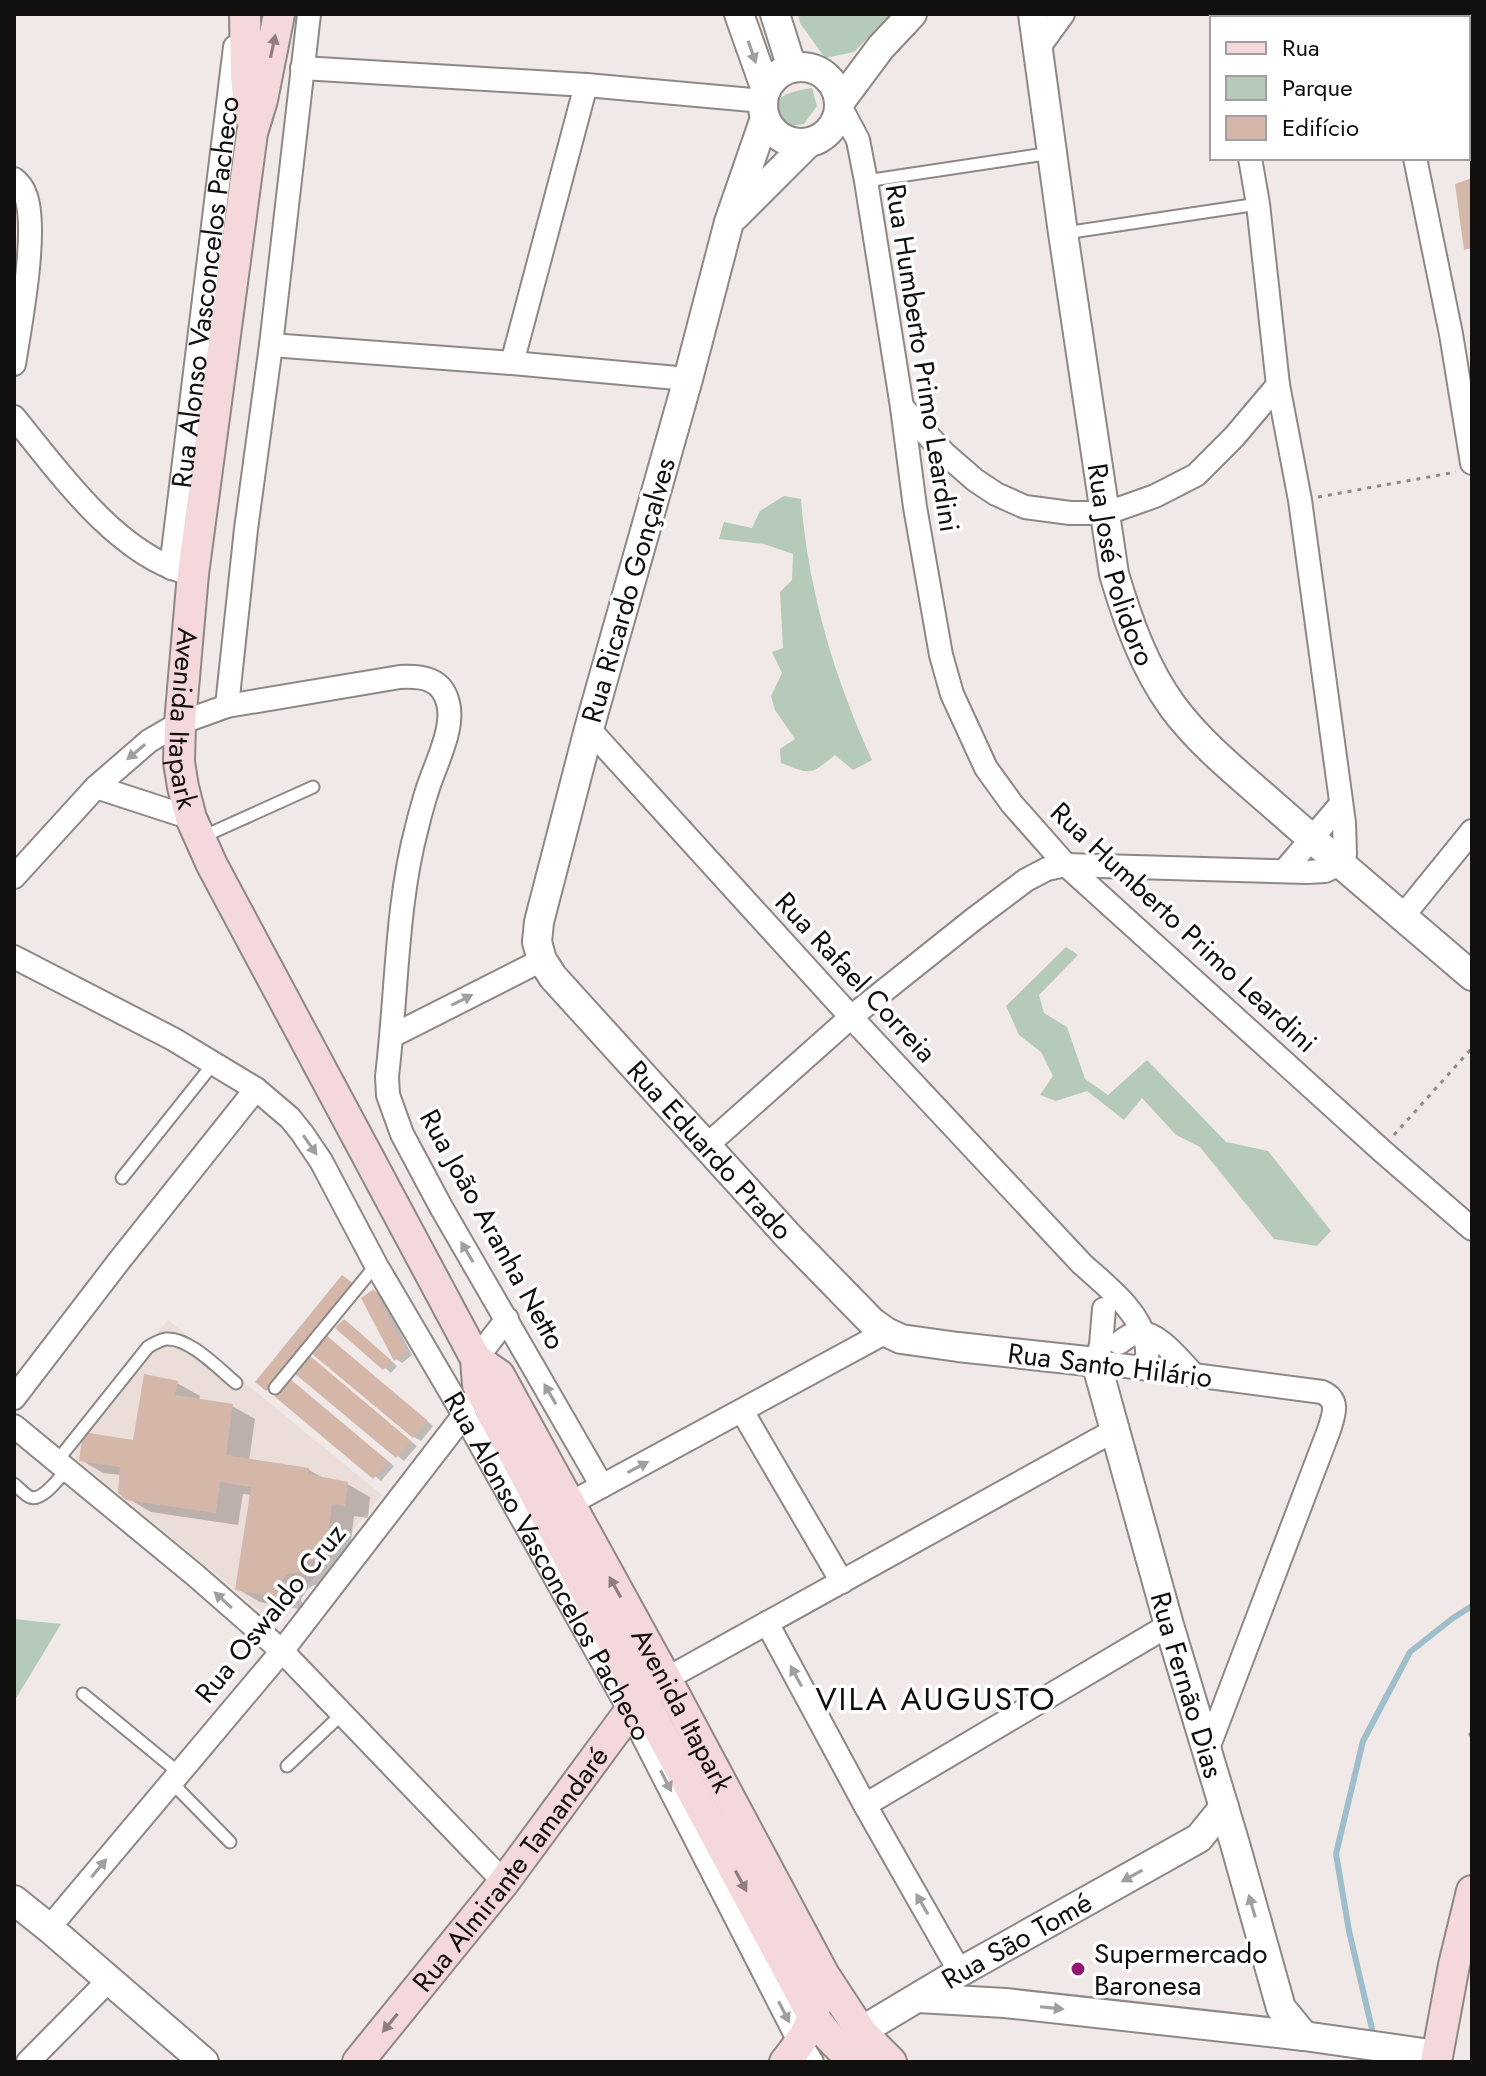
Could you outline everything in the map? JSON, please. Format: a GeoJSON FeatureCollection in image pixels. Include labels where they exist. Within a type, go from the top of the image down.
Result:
{"type":"FeatureCollection","features":[{"type":"Feature","properties":{"kind":"main road","name":"Rua Alonso Vasconcelos Pacheco"},"geometry":{"type":"LineString","coordinates":[[245,14],[246,76],[252,133]]}},
{"type":"Feature","properties":{"kind":"main road","name":"Avenida Itapark"},"geometry":{"type":"LineString","coordinates":[[279,14],[262,100],[252,133],[182,571],[179,762],[183,787],[196,828],[219,879],[476,1359],[478,1385],[646,1696],[803,2046],[830,2038],[856,2055],[891,2062]]}},
{"type":"Feature","properties":{"kind":"main road","name":"Avenida Itapark"},"geometry":{"type":"LineString","coordinates":[[646,1696],[659,1697],[671,1706],[728,1795],[824,1975],[856,2055]]}},
{"type":"Feature","properties":{"kind":"main road","name":"Rua Almirante Tamandaré"},"geometry":{"type":"LineString","coordinates":[[358,2062],[504,1882],[646,1696]]}},
{"type":"Feature","properties":{"kind":"main road"},"geometry":{"type":"LineString","coordinates":[[1436,2058],[1472,1891]]}},
{"type":"Feature","properties":{"kind":"main road"},"geometry":{"type":"LineString","coordinates":[[803,2046],[824,1975]]}},
{"type":"Feature","properties":{"kind":"street","name":"Rua Alonso Vasconcelos Pacheco"},"geometry":{"type":"LineString","coordinates":[[182,571],[239,14]]}},
{"type":"Feature","properties":{"kind":"street"},"geometry":{"type":"LineString","coordinates":[[227,706],[309,14]]}},
{"type":"Feature","properties":{"kind":"street"},"geometry":{"type":"LineString","coordinates":[[739,14],[770,127],[778,135],[797,143],[818,139],[881,47],[912,14]]}},
{"type":"Feature","properties":{"kind":"street"},"geometry":{"type":"LineString","coordinates":[[775,14],[792,68]]}},
{"type":"Feature","properties":{"kind":"street","name":"Rua José Polidoro"},"geometry":{"type":"LineString","coordinates":[[1033,14],[1114,574],[1127,620],[1144,659],[1172,706],[1201,740],[1472,976]]}},
{"type":"Feature","properties":{"kind":"street"},"geometry":{"type":"LineString","coordinates":[[1039,47],[1063,14]]}},
{"type":"Feature","properties":{"kind":"street"},"geometry":{"type":"LineString","coordinates":[[765,103],[772,80],[781,72],[803,66],[823,73],[840,111]]}},
{"type":"Feature","properties":{"kind":"street"},"geometry":{"type":"LineString","coordinates":[[302,68],[586,85],[765,103]]}},
{"type":"Feature","properties":{"kind":"street"},"geometry":{"type":"LineString","coordinates":[[512,363],[586,85]]}},
{"type":"Feature","properties":{"kind":"street","name":"Rua Ricardo Gonçalves"},"geometry":{"type":"LineString","coordinates":[[542,960],[537,942],[539,922],[589,729],[729,222],[765,103]]}},
{"type":"Feature","properties":{"kind":"street","name":"Rua Humberto Primo Leardini"},"geometry":{"type":"LineString","coordinates":[[840,111],[866,181],[915,507],[941,655],[952,694],[986,768],[1012,804],[1066,865],[1472,1229]]}},
{"type":"Feature","properties":{"kind":"street"},"geometry":{"type":"LineString","coordinates":[[729,222],[808,143]]}},
{"type":"Feature","properties":{"kind":"street"},"geometry":{"type":"LineString","coordinates":[[705,1147],[851,1017],[1026,880],[1047,869],[1066,865],[1325,871],[1340,864],[1345,854],[1346,839],[1300,500],[1278,385],[1250,160]]}},
{"type":"Feature","properties":{"kind":"street"},"geometry":{"type":"LineString","coordinates":[[1415,160],[1451,334],[1464,468]]}},
{"type":"Feature","properties":{"kind":"street"},"geometry":{"type":"LineString","coordinates":[[14,179],[26,196],[29,241],[23,313],[14,364]]}},
{"type":"Feature","properties":{"kind":"street"},"geometry":{"type":"LineString","coordinates":[[271,345],[688,379]]}},
{"type":"Feature","properties":{"kind":"street"},"geometry":{"type":"LineString","coordinates":[[902,407],[944,453],[996,494],[1025,507],[1070,513],[1107,513],[1155,496],[1196,475],[1234,437],[1278,385]]}},
{"type":"Feature","properties":{"kind":"street"},"geometry":{"type":"LineString","coordinates":[[14,417],[110,528],[144,553],[182,571]]}},
{"type":"Feature","properties":{"kind":"street","name":"Rua João Aranha Netto"},"geometry":{"type":"LineString","coordinates":[[14,877],[96,787],[149,741],[180,723],[227,706],[400,677],[418,676],[433,681],[441,688],[449,706],[450,721],[426,793],[404,894],[387,1076],[388,1095],[402,1134],[441,1207],[602,1486]]}},
{"type":"Feature","properties":{"kind":"street","name":"Rua Rafael Correia"},"geometry":{"type":"LineString","coordinates":[[589,729],[851,1017],[1082,1264],[1118,1298],[1143,1333],[1147,1368]]}},
{"type":"Feature","properties":{"kind":"street"},"geometry":{"type":"LineString","coordinates":[[96,787],[196,828]]}},
{"type":"Feature","properties":{"kind":"street"},"geometry":{"type":"LineString","coordinates":[[1285,870],[1341,804]]}},
{"type":"Feature","properties":{"kind":"street"},"geometry":{"type":"LineString","coordinates":[[1403,916],[1472,831]]}},
{"type":"Feature","properties":{"kind":"street","name":"Rua Alonso Vasconcelos Pacheco"},"geometry":{"type":"LineString","coordinates":[[14,957],[173,1039],[256,1089],[290,1118],[321,1161],[376,1265],[464,1415],[548,1515]]}},
{"type":"Feature","properties":{"kind":"street"},"geometry":{"type":"LineString","coordinates":[[392,1036],[542,960]]}},
{"type":"Feature","properties":{"kind":"street","name":"Rua Eduardo Prado"},"geometry":{"type":"LineString","coordinates":[[542,960],[567,994],[705,1147],[872,1322],[886,1332]]}},
{"type":"Feature","properties":{"kind":"street"},"geometry":{"type":"LineString","coordinates":[[14,1398],[256,1089]]}},
{"type":"Feature","properties":{"kind":"street","name":"Rua Rafael Correia"},"geometry":{"type":"LineString","coordinates":[[1082,1264],[1104,1309],[1101,1345],[1112,1357]]}},
{"type":"Feature","properties":{"kind":"street","name":"Rua Oswaldo Cruz"},"geometry":{"type":"LineString","coordinates":[[49,1928],[282,1651],[464,1415],[476,1359],[507,1319]]}},
{"type":"Feature","properties":{"kind":"street"},"geometry":{"type":"LineString","coordinates":[[548,1515],[886,1332]]}},
{"type":"Feature","properties":{"kind":"street","name":"Rua Santo Hilário"},"geometry":{"type":"LineString","coordinates":[[886,1332],[901,1339],[946,1346],[1112,1357],[1147,1368],[1322,1392],[1333,1400],[1334,1415],[1207,1751]]}},
{"type":"Feature","properties":{"kind":"street"},"geometry":{"type":"LineString","coordinates":[[1112,1357],[1130,1336],[1143,1333],[1164,1344],[1194,1375]]}},
{"type":"Feature","properties":{"kind":"street","name":"Rua Fernão Dias"},"geometry":{"type":"LineString","coordinates":[[1112,1357],[1115,1430],[1169,1625],[1281,2008],[1304,2036]]}},
{"type":"Feature","properties":{"kind":"street"},"geometry":{"type":"LineString","coordinates":[[742,1411],[842,1582]]}},
{"type":"Feature","properties":{"kind":"street"},"geometry":{"type":"LineString","coordinates":[[14,1426],[282,1651],[504,1882]]}},
{"type":"Feature","properties":{"kind":"street"},"geometry":{"type":"LineString","coordinates":[[646,1696],[767,1623],[1115,1430]]}},
{"type":"Feature","properties":{"kind":"street"},"geometry":{"type":"LineString","coordinates":[[767,1623],[960,1972]]}},
{"type":"Feature","properties":{"kind":"street"},"geometry":{"type":"LineString","coordinates":[[865,1805],[1169,1625]]}},
{"type":"Feature","properties":{"kind":"street","name":"Rua São Tomé"},"geometry":{"type":"LineString","coordinates":[[856,2055],[873,2024],[1199,1838],[1224,1807]]}},
{"type":"Feature","properties":{"kind":"street"},"geometry":{"type":"LineString","coordinates":[[1199,1838],[1235,1844]]}},
{"type":"Feature","properties":{"kind":"street"},"geometry":{"type":"LineString","coordinates":[[14,1900],[204,2062]]}},
{"type":"Feature","properties":{"kind":"street"},"geometry":{"type":"LineString","coordinates":[[993,1955],[984,1972],[985,1980],[1005,2003]]}},
{"type":"Feature","properties":{"kind":"street"},"geometry":{"type":"LineString","coordinates":[[28,2062],[109,1980]]}},
{"type":"Feature","properties":{"kind":"street"},"geometry":{"type":"LineString","coordinates":[[918,1998],[1005,2003],[1304,2036],[1436,2058]]}},
{"type":"Feature","properties":{"kind":"street"},"geometry":{"type":"LineString","coordinates":[[1263,2032],[1281,2008]]}},
{"type":"Feature","properties":{"kind":"lane"},"geometry":{"type":"LineString","coordinates":[[866,181],[1052,153]]}},
{"type":"Feature","properties":{"kind":"lane"},"geometry":{"type":"LineString","coordinates":[[1063,233],[1258,204]]}},
{"type":"Feature","properties":{"kind":"lane"},"geometry":{"type":"LineString","coordinates":[[196,828],[313,787]]}},
{"type":"Feature","properties":{"kind":"lane"},"geometry":{"type":"LineString","coordinates":[[122,1178],[213,1064]]}},
{"type":"Feature","properties":{"kind":"lane"},"geometry":{"type":"LineString","coordinates":[[275,1388],[376,1265]]}},
{"type":"Feature","properties":{"kind":"lane"},"geometry":{"type":"LineString","coordinates":[[14,1484],[31,1498],[44,1494],[148,1347],[165,1339],[181,1341],[195,1349],[236,1383]]}},
{"type":"Feature","properties":{"kind":"lane"},"geometry":{"type":"LineString","coordinates":[[83,1694],[175,1776],[180,1791],[230,1842]]}},
{"type":"Feature","properties":{"kind":"lane"},"geometry":{"type":"LineString","coordinates":[[287,1766],[342,1714]]}},
{"type":"Feature","properties":{"kind":"path"},"geometry":{"type":"LineString","coordinates":[[1300,500],[1464,468]]}},
{"type":"Feature","properties":{"kind":"path"},"geometry":{"type":"LineString","coordinates":[[1381,1150],[1472,1048]]}},
{"type":"Feature","properties":{"kind":"path"},"geometry":{"type":"LineString","coordinates":[[1472,1723],[1472,1735]]}},
{"type":"Feature","properties":{"kind":"shaded area"},"geometry":{"type":"Polygon","coordinates":[[[168,1320],[382,1495],[284,1614],[270,1619],[75,1458],[78,1430],[168,1320]]]}},
{"type":"Feature","properties":{"kind":"green space"},"geometry":{"type":"Polygon","coordinates":[[[798,14],[891,14],[854,52],[825,58],[800,23],[798,14]]]}},
{"type":"Feature","properties":{"kind":"green space"},"geometry":{"type":"Polygon","coordinates":[[[812,88],[817,106],[804,124],[782,127],[769,124],[765,117],[779,99],[812,88]]]}},
{"type":"Feature","properties":{"kind":"green space"},"geometry":{"type":"Polygon","coordinates":[[[784,496],[801,499],[810,566],[825,632],[846,697],[872,760],[853,770],[835,755],[810,771],[781,763],[780,749],[795,739],[775,710],[771,696],[782,673],[772,652],[783,648],[780,592],[792,580],[793,554],[764,544],[719,539],[724,522],[752,528],[760,511],[784,496]]]}},
{"type":"Feature","properties":{"kind":"green space"},"geometry":{"type":"Polygon","coordinates":[[[1066,947],[1078,955],[1039,995],[1044,1013],[1067,1027],[1085,1079],[1108,1095],[1147,1060],[1226,1142],[1268,1151],[1331,1231],[1317,1246],[1274,1239],[1200,1147],[1176,1135],[1142,1098],[1124,1120],[1087,1091],[1056,1101],[1040,1095],[1053,1076],[1041,1052],[1019,1035],[1006,1006],[1066,947]]]}},
{"type":"Feature","properties":{"kind":"green space"},"geometry":{"type":"Polygon","coordinates":[[[14,1619],[61,1624],[15,1700],[14,1700],[14,1619]]]}},
{"type":"Feature","properties":{"kind":"building"},"geometry":{"type":"Polygon","coordinates":[[[1472,178],[1472,248],[1464,250],[1455,184],[1472,178]]]}},
{"type":"Feature","properties":{"kind":"building"},"geometry":{"type":"Polygon","coordinates":[[[342,1275],[354,1284],[266,1391],[255,1382],[342,1275]]]}},
{"type":"Feature","properties":{"kind":"building"},"geometry":{"type":"Polygon","coordinates":[[[374,1289],[406,1351],[394,1361],[361,1298],[374,1289]]]}},
{"type":"Feature","properties":{"kind":"building"},"geometry":{"type":"Polygon","coordinates":[[[344,1319],[392,1361],[383,1370],[335,1328],[344,1319]]]}},
{"type":"Feature","properties":{"kind":"building"},"geometry":{"type":"Polygon","coordinates":[[[326,1335],[428,1421],[413,1438],[311,1353],[326,1335]]]}},
{"type":"Feature","properties":{"kind":"building"},"geometry":{"type":"Polygon","coordinates":[[[309,1355],[411,1441],[396,1458],[294,1373],[309,1355]]]}},
{"type":"Feature","properties":{"kind":"building"},"geometry":{"type":"Polygon","coordinates":[[[144,1374],[178,1381],[175,1395],[233,1404],[226,1455],[309,1468],[308,1474],[348,1482],[345,1506],[332,1504],[327,1546],[320,1546],[319,1559],[301,1563],[302,1572],[285,1576],[276,1597],[235,1590],[251,1487],[220,1482],[216,1513],[126,1500],[118,1493],[120,1467],[79,1461],[83,1432],[133,1440],[144,1374]]]}},
{"type":"Feature","properties":{"kind":"building"},"geometry":{"type":"Polygon","coordinates":[[[289,1378],[388,1461],[373,1479],[274,1396],[289,1378]]]}},
{"type":"Feature","properties":{"kind":"waterway"},"geometry":{"type":"LineString","coordinates":[[1372,2029],[1349,1931],[1336,1854],[1363,1741],[1410,1652],[1472,1606]]}},
{"type":"Feature","properties":{"kind":"place","name":"Supermercado Baronesa"},"geometry":{"type":"Point","coordinates":[1078,1969]}},
{"type":"Feature","properties":{"kind":"district","name":"VILA AUGUSTO"},"geometry":{"type":"Point","coordinates":[936,1699]}}]}
